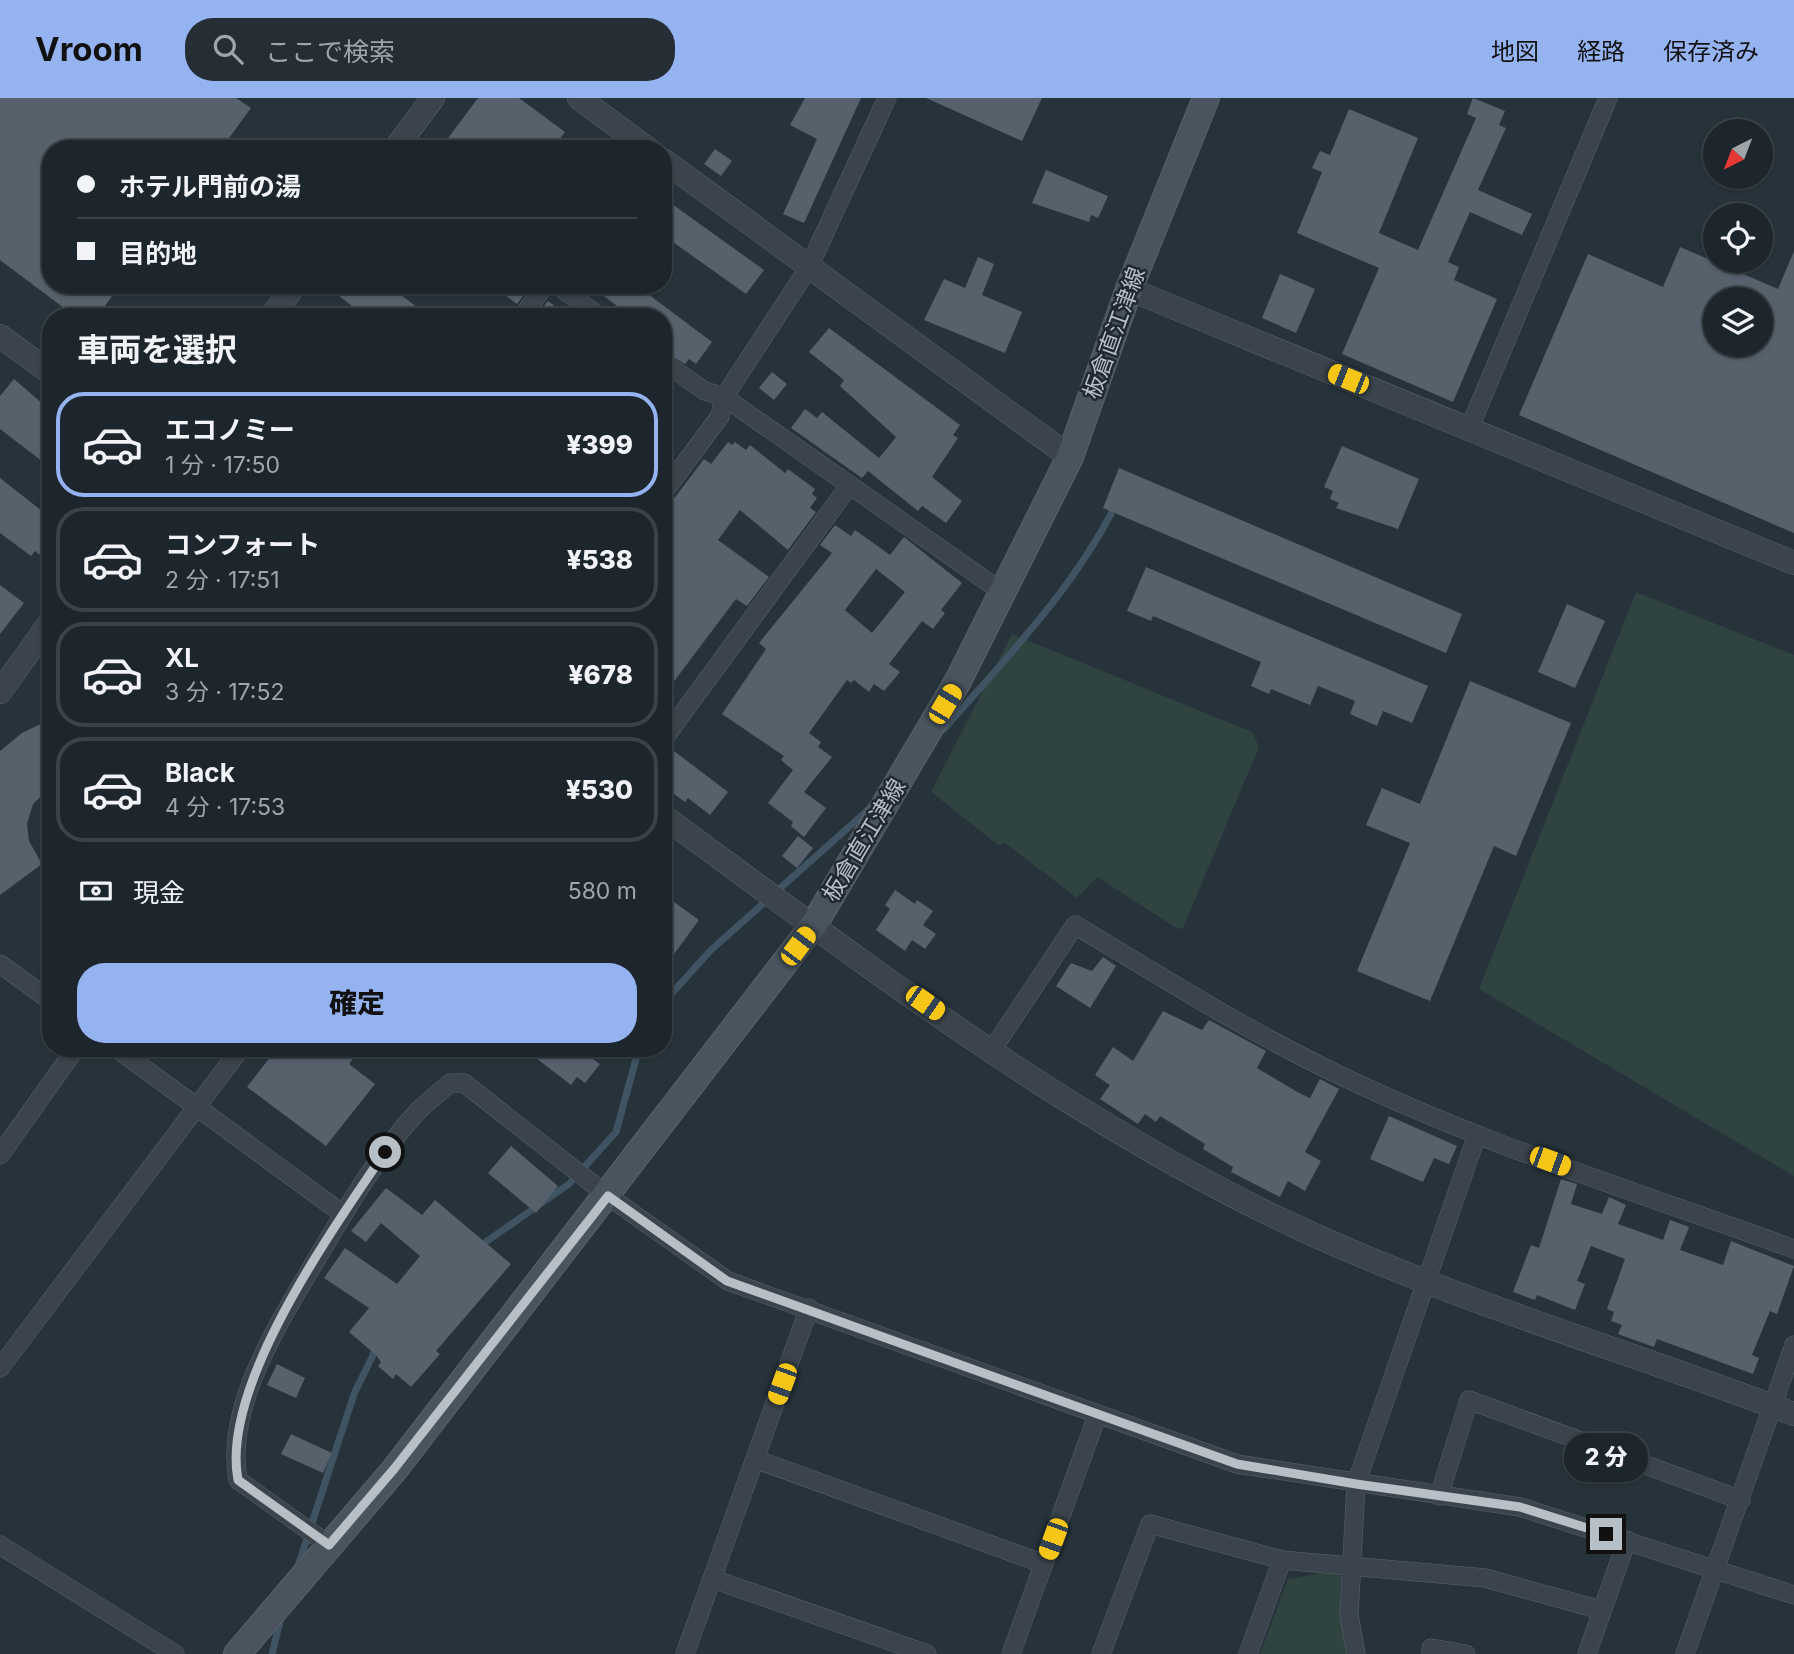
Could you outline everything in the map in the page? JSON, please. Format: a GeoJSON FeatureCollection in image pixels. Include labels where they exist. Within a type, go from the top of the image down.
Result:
{"type":"FeatureCollection","features":[{"type":"Feature","properties":{"kind":"main road","name":"板倉直江津線"},"geometry":{"type":"LineString","coordinates":[[237,1654],[394,1469],[608,1196],[813,926],[958,681],[1069,457],[1129,289],[1206,98]]}},
{"type":"Feature","properties":{"kind":"street"},"geometry":{"type":"LineString","coordinates":[[402,140],[433,98]]}},
{"type":"Feature","properties":{"kind":"street"},"geometry":{"type":"LineString","coordinates":[[579,98],[636,140]]}},
{"type":"Feature","properties":{"kind":"street"},"geometry":{"type":"LineString","coordinates":[[672,481],[720,416],[724,397],[809,267],[887,98]]}},
{"type":"Feature","properties":{"kind":"street"},"geometry":{"type":"LineString","coordinates":[[1469,429],[1608,98]]}},
{"type":"Feature","properties":{"kind":"street"},"geometry":{"type":"LineString","coordinates":[[672,167],[1069,457]]}},
{"type":"Feature","properties":{"kind":"street"},"geometry":{"type":"LineString","coordinates":[[1129,289],[1794,563]]}},
{"type":"Feature","properties":{"kind":"street"},"geometry":{"type":"LineString","coordinates":[[569,294],[588,308]]}},
{"type":"Feature","properties":{"kind":"street"},"geometry":{"type":"LineString","coordinates":[[0,336],[42,366]]}},
{"type":"Feature","properties":{"kind":"street"},"geometry":{"type":"LineString","coordinates":[[672,368],[705,391],[724,397],[1002,592]]}},
{"type":"Feature","properties":{"kind":"street"},"geometry":{"type":"LineString","coordinates":[[672,728],[849,485]]}},
{"type":"Feature","properties":{"kind":"street"},"geometry":{"type":"LineString","coordinates":[[0,692],[42,634]]}},
{"type":"Feature","properties":{"kind":"street"},"geometry":{"type":"LineString","coordinates":[[672,823],[813,926],[1041,1085],[1129,1139],[1203,1179],[1303,1230],[1425,1282],[1784,1410]]}},
{"type":"Feature","properties":{"kind":"street"},"geometry":{"type":"LineString","coordinates":[[992,1050],[1075,925],[1258,1033],[1334,1072],[1478,1135],[1794,1249]]}},
{"type":"Feature","properties":{"kind":"street"},"geometry":{"type":"LineString","coordinates":[[0,964],[42,994]]}},
{"type":"Feature","properties":{"kind":"street"},"geometry":{"type":"LineString","coordinates":[[0,1155],[70,1057]]}},
{"type":"Feature","properties":{"kind":"street"},"geometry":{"type":"LineString","coordinates":[[128,1057],[343,1214]]}},
{"type":"Feature","properties":{"kind":"street"},"geometry":{"type":"LineString","coordinates":[[1,1364],[199,1108],[235,1057]]}},
{"type":"Feature","properties":{"kind":"street"},"geometry":{"type":"LineString","coordinates":[[329,1545],[238,1480],[234,1460],[243,1408],[270,1339],[343,1214],[385,1152],[419,1110],[450,1083],[464,1083],[608,1196],[727,1281],[809,1308],[1097,1416],[1237,1464],[1520,1507],[1794,1595]]}},
{"type":"Feature","properties":{"kind":"street"},"geometry":{"type":"LineString","coordinates":[[1356,1654],[1349,1615],[1356,1484],[1478,1135]]}},
{"type":"Feature","properties":{"kind":"street"},"geometry":{"type":"LineString","coordinates":[[685,1654],[809,1308]]}},
{"type":"Feature","properties":{"kind":"street"},"geometry":{"type":"LineString","coordinates":[[1685,1654],[1741,1500],[1784,1410],[1794,1345]]}},
{"type":"Feature","properties":{"kind":"street"},"geometry":{"type":"LineString","coordinates":[[1439,1496],[1469,1401],[1741,1500]]}},
{"type":"Feature","properties":{"kind":"street"},"geometry":{"type":"LineString","coordinates":[[1012,1654],[1097,1416]]}},
{"type":"Feature","properties":{"kind":"street"},"geometry":{"type":"LineString","coordinates":[[755,1459],[1044,1564]]}},
{"type":"Feature","properties":{"kind":"street"},"geometry":{"type":"LineString","coordinates":[[1101,1654],[1150,1524],[1282,1560],[1352,1564],[1485,1578],[1601,1611]]}},
{"type":"Feature","properties":{"kind":"street"},"geometry":{"type":"LineString","coordinates":[[1587,1654],[1627,1540]]}},
{"type":"Feature","properties":{"kind":"street"},"geometry":{"type":"LineString","coordinates":[[0,1545],[175,1654]]}},
{"type":"Feature","properties":{"kind":"street"},"geometry":{"type":"LineString","coordinates":[[1248,1654],[1282,1560]]}},
{"type":"Feature","properties":{"kind":"street"},"geometry":{"type":"LineString","coordinates":[[713,1579],[927,1654]]}},
{"type":"Feature","properties":{"kind":"street"},"geometry":{"type":"LineString","coordinates":[[1432,1654],[1431,1648],[1466,1654]]}},
{"type":"Feature","properties":{"kind":"green space"},"geometry":{"type":"Polygon","coordinates":[[[1636,592],[1794,655],[1794,1176],[1479,989],[1636,592]]]}},
{"type":"Feature","properties":{"kind":"green space"},"geometry":{"type":"Polygon","coordinates":[[[1012,634],[1252,732],[1259,747],[1183,928],[1178,929],[1097,877],[1077,898],[1005,843],[998,845],[931,792],[1012,634]]]}},
{"type":"Feature","properties":{"kind":"green space"},"geometry":{"type":"Polygon","coordinates":[[[1335,1571],[1344,1579],[1347,1654],[1260,1654],[1288,1579],[1335,1571]]]}},
{"type":"Feature","properties":{"kind":"building"},"geometry":{"type":"Polygon","coordinates":[[[0,98],[236,98],[251,108],[228,140],[42,140],[42,292],[0,260],[0,98]]]}},
{"type":"Feature","properties":{"kind":"building"},"geometry":{"type":"Polygon","coordinates":[[[478,98],[519,98],[565,132],[559,140],[447,140],[478,98]]]}},
{"type":"Feature","properties":{"kind":"building"},"geometry":{"type":"Polygon","coordinates":[[[805,98],[861,98],[804,223],[783,214],[817,139],[790,125],[805,98]]]}},
{"type":"Feature","properties":{"kind":"building"},"geometry":{"type":"Polygon","coordinates":[[[926,98],[1042,98],[1022,141],[926,98]]]}},
{"type":"Feature","properties":{"kind":"building"},"geometry":{"type":"Polygon","coordinates":[[[1473,98],[1505,111],[1499,125],[1506,128],[1478,190],[1532,214],[1522,235],[1470,212],[1448,262],[1459,267],[1454,280],[1497,299],[1453,402],[1342,354],[1379,268],[1297,233],[1322,172],[1312,168],[1320,151],[1330,155],[1349,109],[1418,138],[1379,233],[1418,250],[1476,118],[1467,114],[1473,98]]]}},
{"type":"Feature","properties":{"kind":"building"},"geometry":{"type":"Polygon","coordinates":[[[715,149],[732,161],[721,176],[704,164],[715,149]]]}},
{"type":"Feature","properties":{"kind":"building"},"geometry":{"type":"Polygon","coordinates":[[[1046,170],[1108,196],[1098,218],[1091,215],[1089,222],[1032,203],[1046,170]]]}},
{"type":"Feature","properties":{"kind":"building"},"geometry":{"type":"Polygon","coordinates":[[[672,204],[764,270],[746,294],[672,241],[672,204]]]}},
{"type":"Feature","properties":{"kind":"building"},"geometry":{"type":"Polygon","coordinates":[[[1680,247],[1703,257],[1703,273],[1741,273],[1778,289],[1794,251],[1794,533],[1519,415],[1588,254],[1663,287],[1680,247]]]}},
{"type":"Feature","properties":{"kind":"building"},"geometry":{"type":"Polygon","coordinates":[[[978,257],[994,264],[982,295],[1022,312],[1005,353],[924,320],[944,279],[965,288],[978,257]]]}},
{"type":"Feature","properties":{"kind":"building"},"geometry":{"type":"Polygon","coordinates":[[[1280,274],[1315,289],[1296,333],[1262,318],[1280,274]]]}},
{"type":"Feature","properties":{"kind":"building"},"geometry":{"type":"Polygon","coordinates":[[[45,294],[114,294],[103,308],[64,308],[45,294]]]}},
{"type":"Feature","properties":{"kind":"building"},"geometry":{"type":"Polygon","coordinates":[[[337,294],[400,294],[418,308],[354,308],[337,294]]]}},
{"type":"Feature","properties":{"kind":"building"},"geometry":{"type":"Polygon","coordinates":[[[504,294],[525,294],[517,304],[504,294]]]}},
{"type":"Feature","properties":{"kind":"building"},"geometry":{"type":"Polygon","coordinates":[[[601,294],[648,294],[667,308],[620,308],[601,294]]]}},
{"type":"Feature","properties":{"kind":"building"},"geometry":{"type":"Polygon","coordinates":[[[548,301],[557,308],[543,308],[548,301]]]}},
{"type":"Feature","properties":{"kind":"building"},"geometry":{"type":"Polygon","coordinates":[[[672,312],[712,342],[696,364],[689,359],[685,364],[672,356],[672,312]]]}},
{"type":"Feature","properties":{"kind":"building"},"geometry":{"type":"Polygon","coordinates":[[[829,328],[960,425],[953,435],[958,438],[932,477],[962,501],[946,523],[922,506],[918,511],[868,471],[862,478],[791,428],[805,409],[817,418],[822,412],[879,458],[896,437],[840,386],[844,380],[809,352],[829,328]]]}},
{"type":"Feature","properties":{"kind":"building"},"geometry":{"type":"Polygon","coordinates":[[[772,372],[787,384],[774,400],[759,388],[772,372]]]}},
{"type":"Feature","properties":{"kind":"building"},"geometry":{"type":"Polygon","coordinates":[[[14,379],[42,403],[42,461],[0,429],[0,396],[14,379]]]}},
{"type":"Feature","properties":{"kind":"building"},"geometry":{"type":"Polygon","coordinates":[[[728,442],[732,445],[735,442],[746,450],[750,445],[785,473],[788,469],[815,489],[812,494],[817,498],[810,508],[816,512],[788,550],[740,510],[718,540],[769,577],[747,606],[736,599],[672,684],[672,501],[704,459],[711,464],[728,442]]]}},
{"type":"Feature","properties":{"kind":"building"},"geometry":{"type":"Polygon","coordinates":[[[1342,446],[1419,479],[1398,529],[1336,508],[1339,503],[1330,499],[1333,491],[1324,487],[1342,446]]]}},
{"type":"Feature","properties":{"kind":"building"},"geometry":{"type":"Polygon","coordinates":[[[1119,468],[1462,614],[1446,653],[1103,508],[1119,468]]]}},
{"type":"Feature","properties":{"kind":"building"},"geometry":{"type":"Polygon","coordinates":[[[0,478],[42,511],[42,557],[35,551],[31,556],[0,533],[0,478]]]}},
{"type":"Feature","properties":{"kind":"building"},"geometry":{"type":"Polygon","coordinates":[[[835,525],[851,536],[855,530],[890,555],[904,537],[962,583],[941,610],[945,613],[933,629],[922,621],[889,664],[900,672],[884,691],[874,684],[869,692],[854,680],[851,683],[847,680],[809,733],[821,742],[818,747],[832,757],[804,792],[826,808],[804,837],[791,826],[793,822],[768,803],[793,770],[781,760],[784,756],[722,714],[766,649],[759,643],[832,553],[820,545],[835,525]],[[876,569],[845,610],[872,633],[905,592],[876,569]]]}},
{"type":"Feature","properties":{"kind":"building"},"geometry":{"type":"Polygon","coordinates":[[[1146,567],[1428,686],[1412,723],[1383,711],[1377,726],[1350,714],[1355,701],[1318,686],[1310,705],[1271,689],[1269,694],[1251,686],[1261,662],[1153,616],[1151,621],[1127,611],[1146,567]]]}},
{"type":"Feature","properties":{"kind":"building"},"geometry":{"type":"Polygon","coordinates":[[[0,585],[24,603],[0,634],[0,585]]]}},
{"type":"Feature","properties":{"kind":"building"},"geometry":{"type":"Polygon","coordinates":[[[1567,604],[1605,621],[1575,688],[1538,672],[1567,604]]]}},
{"type":"Feature","properties":{"kind":"building"},"geometry":{"type":"Polygon","coordinates":[[[1470,681],[1571,723],[1516,856],[1494,846],[1430,1001],[1357,971],[1410,843],[1366,825],[1382,788],[1420,804],[1470,681]]]}},
{"type":"Feature","properties":{"kind":"building"},"geometry":{"type":"Polygon","coordinates":[[[42,723],[42,796],[33,804],[27,824],[29,841],[42,864],[0,895],[0,751],[22,733],[42,723]]]}},
{"type":"Feature","properties":{"kind":"building"},"geometry":{"type":"Polygon","coordinates":[[[672,750],[728,792],[710,815],[688,798],[685,802],[672,793],[672,750]]]}},
{"type":"Feature","properties":{"kind":"building"},"geometry":{"type":"Polygon","coordinates":[[[798,836],[813,848],[797,868],[782,856],[798,836]]]}},
{"type":"Feature","properties":{"kind":"building"},"geometry":{"type":"Polygon","coordinates":[[[895,890],[915,904],[917,900],[933,911],[923,925],[936,934],[925,949],[912,940],[905,951],[876,930],[890,909],[885,905],[895,890]]]}},
{"type":"Feature","properties":{"kind":"building"},"geometry":{"type":"Polygon","coordinates":[[[672,900],[699,920],[672,957],[672,900]]]}},
{"type":"Feature","properties":{"kind":"building"},"geometry":{"type":"Polygon","coordinates":[[[1103,957],[1116,966],[1090,1008],[1056,986],[1071,963],[1092,971],[1103,957]]]}},
{"type":"Feature","properties":{"kind":"building"},"geometry":{"type":"Polygon","coordinates":[[[1163,1011],[1202,1030],[1209,1020],[1266,1051],[1257,1068],[1310,1098],[1320,1079],[1339,1089],[1305,1152],[1321,1161],[1305,1191],[1288,1181],[1280,1197],[1231,1172],[1233,1167],[1203,1149],[1205,1144],[1160,1116],[1156,1122],[1145,1114],[1138,1124],[1100,1099],[1110,1085],[1095,1075],[1113,1047],[1133,1061],[1163,1011]]]}},
{"type":"Feature","properties":{"kind":"building"},"geometry":{"type":"Polygon","coordinates":[[[270,1057],[354,1057],[349,1064],[375,1084],[326,1146],[247,1087],[270,1057]]]}},
{"type":"Feature","properties":{"kind":"building"},"geometry":{"type":"Polygon","coordinates":[[[535,1057],[595,1057],[593,1059],[600,1064],[585,1083],[577,1077],[571,1085],[535,1057]]]}},
{"type":"Feature","properties":{"kind":"building"},"geometry":{"type":"Polygon","coordinates":[[[1389,1116],[1457,1146],[1449,1164],[1434,1158],[1423,1182],[1370,1159],[1389,1116]]]}},
{"type":"Feature","properties":{"kind":"building"},"geometry":{"type":"Polygon","coordinates":[[[511,1146],[558,1186],[536,1213],[488,1173],[511,1146]]]}},
{"type":"Feature","properties":{"kind":"building"},"geometry":{"type":"Polygon","coordinates":[[[1561,1179],[1577,1184],[1571,1204],[1602,1214],[1609,1197],[1626,1205],[1618,1224],[1663,1240],[1670,1220],[1689,1227],[1680,1250],[1723,1265],[1731,1241],[1794,1266],[1777,1314],[1770,1311],[1752,1355],[1759,1358],[1753,1374],[1657,1339],[1654,1347],[1618,1334],[1622,1325],[1611,1321],[1614,1312],[1607,1309],[1625,1259],[1591,1246],[1577,1281],[1585,1284],[1575,1310],[1537,1295],[1535,1300],[1513,1292],[1531,1245],[1539,1248],[1561,1179]]]}},
{"type":"Feature","properties":{"kind":"building"},"geometry":{"type":"Polygon","coordinates":[[[386,1188],[422,1215],[435,1200],[511,1264],[436,1351],[440,1354],[411,1387],[396,1374],[393,1379],[378,1366],[381,1362],[376,1355],[349,1332],[369,1308],[324,1278],[345,1248],[397,1284],[420,1256],[381,1223],[366,1242],[351,1231],[386,1188]]]}},
{"type":"Feature","properties":{"kind":"building"},"geometry":{"type":"Polygon","coordinates":[[[277,1364],[305,1378],[296,1398],[267,1385],[277,1364]]]}},
{"type":"Feature","properties":{"kind":"building"},"geometry":{"type":"Polygon","coordinates":[[[291,1434],[332,1453],[323,1473],[281,1454],[291,1434]]]}},
{"type":"Feature","properties":{"kind":"waterway"},"geometry":{"type":"LineString","coordinates":[[944,729],[1037,623],[1079,567],[1115,506]]}},
{"type":"Feature","properties":{"kind":"waterway"},"geometry":{"type":"LineString","coordinates":[[672,993],[711,950],[869,809]]}},
{"type":"Feature","properties":{"kind":"waterway"},"geometry":{"type":"LineString","coordinates":[[480,1246],[569,1184],[616,1132],[637,1057]]}},
{"type":"Feature","properties":{"kind":"waterway"},"geometry":{"type":"LineString","coordinates":[[297,1569],[354,1394],[377,1347]]}},
{"type":"Feature","properties":{"kind":"waterway"},"geometry":{"type":"LineString","coordinates":[[272,1654],[281,1617]]}},
{"type":"Feature","properties":{"kind":"route"},"geometry":{"type":"LineString","coordinates":[[385,1152],[343,1214],[270,1339],[243,1408],[234,1460],[238,1480],[329,1545],[394,1469],[608,1196],[727,1281],[809,1308],[1097,1416],[1237,1464],[1520,1507],[1606,1534]]}}]}
